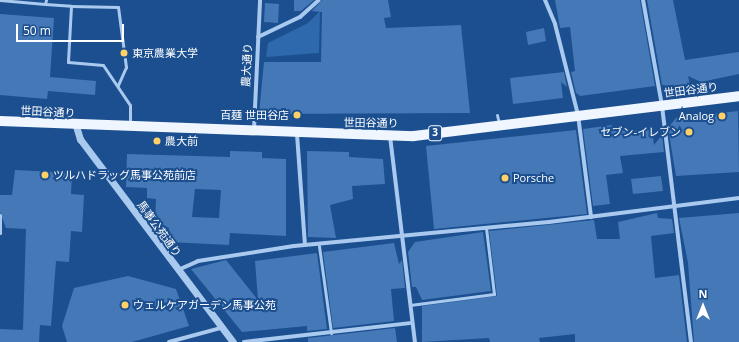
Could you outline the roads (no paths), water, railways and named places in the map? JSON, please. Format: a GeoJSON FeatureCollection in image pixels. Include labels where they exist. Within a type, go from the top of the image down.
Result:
{"type":"FeatureCollection","features":[{"type":"Feature","properties":{"kind":"main road","name":"世田谷通り"},"geometry":{"type":"LineString","coordinates":[[0,121],[76,126],[390,136],[578,116],[739,96]]}},
{"type":"Feature","properties":{"kind":"street","name":"農大通り"},"geometry":{"type":"LineString","coordinates":[[254,132],[260,0]]}},
{"type":"Feature","properties":{"kind":"street"},"geometry":{"type":"LineString","coordinates":[[258,37],[300,17],[319,0]]}},
{"type":"Feature","properties":{"kind":"street"},"geometry":{"type":"LineString","coordinates":[[545,0],[555,24],[578,116],[591,216]]}},
{"type":"Feature","properties":{"kind":"street"},"geometry":{"type":"LineString","coordinates":[[643,0],[662,106],[691,342]]}},
{"type":"Feature","properties":{"kind":"street","name":"馬事公苑通り"},"geometry":{"type":"LineString","coordinates":[[76,126],[76,134],[177,272],[233,342]]}},
{"type":"Feature","properties":{"kind":"street"},"geometry":{"type":"LineString","coordinates":[[298,134],[305,245]]}},
{"type":"Feature","properties":{"kind":"street"},"geometry":{"type":"LineString","coordinates":[[390,136],[415,342]]}},
{"type":"Feature","properties":{"kind":"street"},"geometry":{"type":"LineString","coordinates":[[177,272],[198,261],[305,245],[320,246],[591,216],[674,204],[739,198]]}},
{"type":"Feature","properties":{"kind":"street"},"geometry":{"type":"LineString","coordinates":[[244,342],[412,323]]}},
{"type":"Feature","properties":{"kind":"street"},"geometry":{"type":"LineString","coordinates":[[169,342],[222,328]]}},
{"type":"Feature","properties":{"kind":"lane"},"geometry":{"type":"LineString","coordinates":[[0,0],[45,2],[71,6],[118,6],[126,67],[118,85]]}},
{"type":"Feature","properties":{"kind":"lane"},"geometry":{"type":"LineString","coordinates":[[71,6],[68,62],[103,65],[118,85],[130,105],[129,128]]}},
{"type":"Feature","properties":{"kind":"lane"},"geometry":{"type":"LineString","coordinates":[[497,115],[499,125]]}},
{"type":"Feature","properties":{"kind":"lane"},"geometry":{"type":"LineString","coordinates":[[0,216],[0,233]]}},
{"type":"Feature","properties":{"kind":"lane"},"geometry":{"type":"LineString","coordinates":[[410,305],[494,294],[486,228]]}},
{"type":"Feature","properties":{"kind":"lane"},"geometry":{"type":"LineString","coordinates":[[320,246],[331,332]]}},
{"type":"Feature","properties":{"kind":"place","name":"東京農業大学"},"geometry":{"type":"Point","coordinates":[124,53]}},
{"type":"Feature","properties":{"kind":"place","name":"百麺 世田谷店"},"geometry":{"type":"Point","coordinates":[297,115]}},
{"type":"Feature","properties":{"kind":"place","name":"Analog"},"geometry":{"type":"Point","coordinates":[722,116]}},
{"type":"Feature","properties":{"kind":"place","name":"セブン-イレブン"},"geometry":{"type":"Point","coordinates":[689,132]}},
{"type":"Feature","properties":{"kind":"place","name":"農大前"},"geometry":{"type":"Point","coordinates":[157,141]}},
{"type":"Feature","properties":{"kind":"place","name":"ツルハドラッグ馬事公苑前店"},"geometry":{"type":"Point","coordinates":[45,175]}},
{"type":"Feature","properties":{"kind":"place","name":"Porsche"},"geometry":{"type":"Point","coordinates":[505,178]}},
{"type":"Feature","properties":{"kind":"place","name":"ウェルケアガーデン馬事公苑"},"geometry":{"type":"Point","coordinates":[125,305]}}]}
